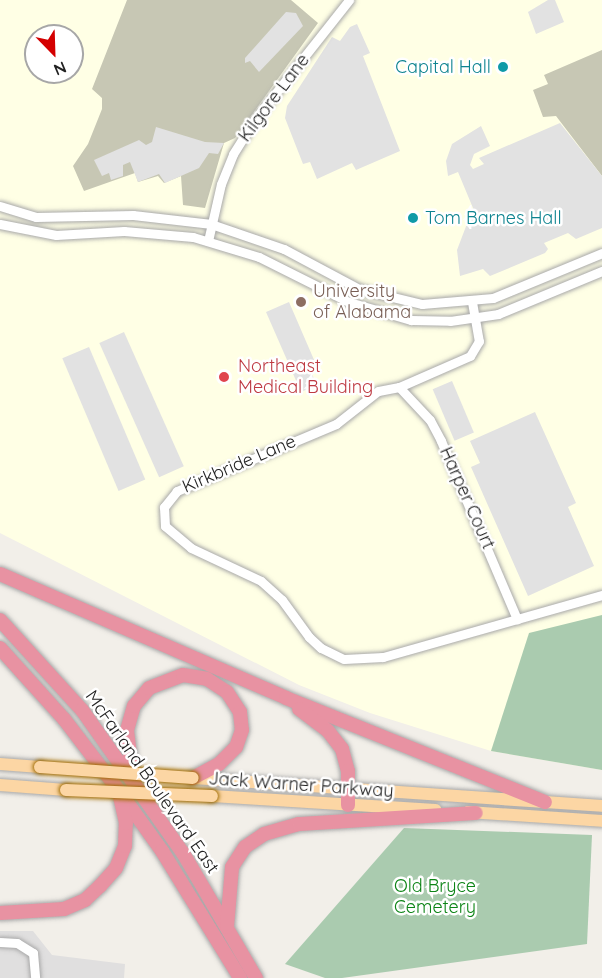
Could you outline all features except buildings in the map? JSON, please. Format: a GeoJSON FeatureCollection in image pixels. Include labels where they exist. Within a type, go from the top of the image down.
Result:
{"type":"FeatureCollection","features":[{"type":"Feature","properties":{"kind":"highway"},"geometry":{"type":"LineString","coordinates":[[0,574],[286,698],[544,802]]}},
{"type":"Feature","properties":{"kind":"highway","name":"McFarland Boulevard East"},"geometry":{"type":"LineString","coordinates":[[0,620],[82,710],[183,853],[256,978]]}},
{"type":"Feature","properties":{"kind":"highway","name":"McFarland Boulevard East"},"geometry":{"type":"LineString","coordinates":[[0,648],[64,719],[119,791],[162,851],[240,978]]}},
{"type":"Feature","properties":{"kind":"highway"},"geometry":{"type":"LineString","coordinates":[[134,784],[127,730],[134,706],[160,681],[183,675],[207,679],[227,692],[240,712],[242,730],[236,747],[219,764],[193,778]]}},
{"type":"Feature","properties":{"kind":"highway"},"geometry":{"type":"LineString","coordinates":[[286,698],[328,731],[342,749],[348,805]]}},
{"type":"Feature","properties":{"kind":"highway"},"geometry":{"type":"LineString","coordinates":[[0,912],[64,909],[85,900],[100,886],[116,868],[125,846],[126,823],[119,791]]}},
{"type":"Feature","properties":{"kind":"highway"},"geometry":{"type":"LineString","coordinates":[[227,929],[232,867],[244,847],[264,834],[299,824],[476,813]]}},
{"type":"Feature","properties":{"kind":"main road","name":"Jack Warner Parkway"},"geometry":{"type":"LineString","coordinates":[[0,764],[602,806]]}},
{"type":"Feature","properties":{"kind":"main road","name":"Jack Warner Parkway"},"geometry":{"type":"LineString","coordinates":[[0,785],[602,821]]}},
{"type":"Feature","properties":{"kind":"street","name":"Kilgore Lane"},"geometry":{"type":"LineString","coordinates":[[208,241],[233,153],[255,119],[349,0]]}},
{"type":"Feature","properties":{"kind":"street"},"geometry":{"type":"LineString","coordinates":[[0,206],[36,217],[133,215],[212,224],[266,241],[377,296],[422,304],[472,302],[515,290],[602,253]]}},
{"type":"Feature","properties":{"kind":"street"},"geometry":{"type":"LineString","coordinates":[[0,224],[56,236],[147,232],[208,241],[266,260],[349,302],[379,313],[411,320],[475,318],[522,305],[602,271]]}},
{"type":"Feature","properties":{"kind":"street","name":"Kirkbride Lane"},"geometry":{"type":"LineString","coordinates":[[472,302],[479,341],[470,356],[399,387],[369,395],[336,424],[177,491],[164,507],[165,526],[191,548],[261,581],[282,600],[315,643],[344,659],[383,657],[602,595]]}},
{"type":"Feature","properties":{"kind":"street","name":"Harper Court"},"geometry":{"type":"LineString","coordinates":[[399,387],[430,420],[441,441],[517,619]]}},
{"type":"Feature","properties":{"kind":"street"},"geometry":{"type":"LineString","coordinates":[[0,942],[17,943],[33,953],[35,978]]}},
{"type":"Feature","properties":{"kind":"shaded area","name":"University of Alabama"},"geometry":{"type":"Polygon","coordinates":[[[0,0],[602,0],[602,770],[491,751],[370,713],[299,685],[0,533],[0,0]]]}},
{"type":"Feature","properties":{"kind":"shaded area"},"geometry":{"type":"Polygon","coordinates":[[[127,0],[291,0],[318,23],[235,138],[224,143],[205,208],[183,205],[181,176],[164,183],[158,176],[138,182],[135,173],[84,191],[73,166],[88,144],[102,109],[102,98],[92,89],[127,0]]]}},
{"type":"Feature","properties":{"kind":"shaded area"},"geometry":{"type":"Polygon","coordinates":[[[548,0],[555,0],[564,22],[536,34],[528,12],[548,0]]]}},
{"type":"Feature","properties":{"kind":"shaded area"},"geometry":{"type":"Polygon","coordinates":[[[286,12],[296,13],[303,26],[259,72],[250,61],[245,63],[245,58],[286,12]]]}},
{"type":"Feature","properties":{"kind":"shaded area"},"geometry":{"type":"Polygon","coordinates":[[[357,24],[370,53],[363,56],[400,151],[356,170],[352,163],[317,179],[310,162],[303,164],[285,118],[287,106],[332,37],[340,41],[350,27],[357,24]]]}},
{"type":"Feature","properties":{"kind":"shaded area"},"geometry":{"type":"Polygon","coordinates":[[[602,50],[602,176],[556,116],[543,117],[533,90],[548,84],[544,75],[602,50]]]}},
{"type":"Feature","properties":{"kind":"shaded area"},"geometry":{"type":"Polygon","coordinates":[[[560,123],[602,176],[602,228],[576,239],[568,233],[544,243],[548,249],[545,253],[490,276],[483,269],[460,276],[457,250],[473,208],[458,172],[448,176],[446,161],[452,144],[481,126],[490,146],[474,154],[470,165],[473,169],[484,164],[479,158],[560,123]]]}},
{"type":"Feature","properties":{"kind":"shaded area"},"geometry":{"type":"Polygon","coordinates":[[[156,127],[205,142],[224,143],[218,154],[209,153],[199,168],[165,183],[159,174],[138,182],[130,162],[123,165],[123,176],[111,180],[109,173],[102,176],[94,160],[139,140],[146,145],[152,142],[156,127]]]}},
{"type":"Feature","properties":{"kind":"shaded area"},"geometry":{"type":"Polygon","coordinates":[[[289,302],[318,369],[311,372],[317,385],[301,392],[266,312],[289,302]]]}},
{"type":"Feature","properties":{"kind":"shaded area"},"geometry":{"type":"Polygon","coordinates":[[[124,332],[184,466],[159,477],[99,343],[124,332]]]}},
{"type":"Feature","properties":{"kind":"shaded area"},"geometry":{"type":"Polygon","coordinates":[[[89,347],[145,480],[119,491],[62,358],[89,347]]]}},
{"type":"Feature","properties":{"kind":"shaded area"},"geometry":{"type":"Polygon","coordinates":[[[452,381],[474,433],[455,441],[433,389],[452,381]]]}},
{"type":"Feature","properties":{"kind":"shaded area"},"geometry":{"type":"Polygon","coordinates":[[[535,412],[576,503],[568,507],[594,566],[528,596],[471,467],[480,463],[470,441],[535,412]]]}},
{"type":"Feature","properties":{"kind":"shaded area"},"geometry":{"type":"Polygon","coordinates":[[[0,931],[33,931],[52,955],[125,964],[124,978],[0,978],[0,931]]]}},
{"type":"Feature","properties":{"kind":"green space"},"geometry":{"type":"Polygon","coordinates":[[[602,615],[602,770],[491,751],[529,633],[602,615]]]}},
{"type":"Feature","properties":{"kind":"green space","name":"Old Bryce Cemetery"},"geometry":{"type":"Polygon","coordinates":[[[404,828],[592,835],[587,944],[342,978],[325,978],[285,964],[404,828]]]}},
{"type":"Feature","properties":{"kind":"place","name":"Capital Hall"},"geometry":{"type":"Point","coordinates":[503,67]}},
{"type":"Feature","properties":{"kind":"place","name":"Tom Barnes Hall"},"geometry":{"type":"Point","coordinates":[413,218]}},
{"type":"Feature","properties":{"kind":"place","name":"University of Alabama"},"geometry":{"type":"Point","coordinates":[301,302]}},
{"type":"Feature","properties":{"kind":"place","name":"Northeast Medical Building"},"geometry":{"type":"Point","coordinates":[224,377]}}]}
